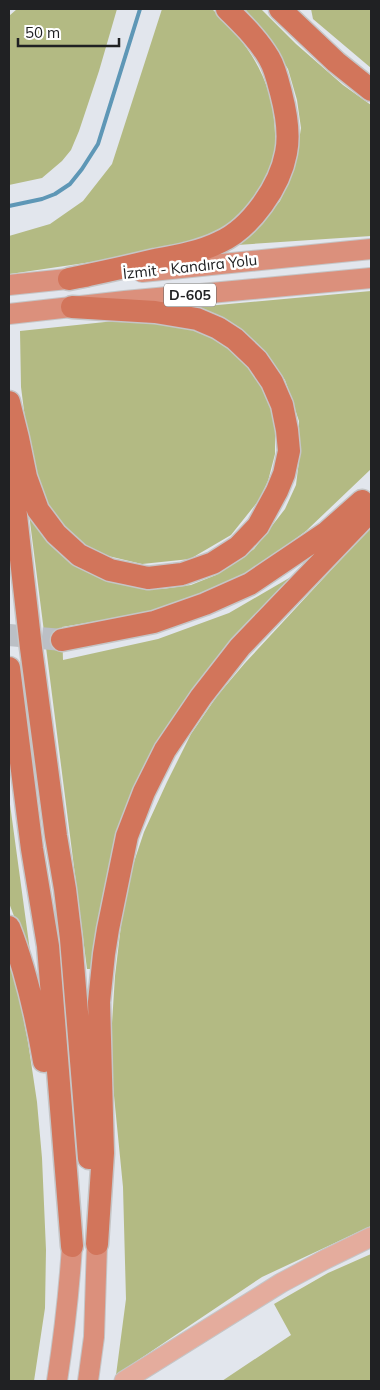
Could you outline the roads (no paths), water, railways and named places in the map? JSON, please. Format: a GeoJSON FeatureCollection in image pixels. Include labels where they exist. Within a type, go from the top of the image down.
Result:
{"type":"FeatureCollection","features":[{"type":"Feature","properties":{"kind":"highway"},"geometry":{"type":"LineString","coordinates":[[70,279],[192,252],[222,242],[241,228],[268,197],[280,176],[287,152],[284,104],[278,79],[269,58],[246,28],[227,9]]}},
{"type":"Feature","properties":{"kind":"highway"},"geometry":{"type":"LineString","coordinates":[[280,9],[336,62],[371,90]]}},
{"type":"Feature","properties":{"kind":"highway","name":"İzmit - Kandıra Yolu"},"geometry":{"type":"LineString","coordinates":[[9,285],[371,249]]}},
{"type":"Feature","properties":{"kind":"highway","name":"İzmit - Kandıra Yolu"},"geometry":{"type":"LineString","coordinates":[[9,314],[371,278]]}},
{"type":"Feature","properties":{"kind":"highway"},"geometry":{"type":"LineString","coordinates":[[9,402],[26,477],[38,510],[56,534],[79,556],[110,570],[148,578],[182,574],[213,563],[238,547],[258,526],[284,474],[288,451],[287,430],[282,405],[272,382],[257,360],[236,339],[218,328],[197,319],[155,312],[72,307]]}},
{"type":"Feature","properties":{"kind":"highway"},"geometry":{"type":"LineString","coordinates":[[9,453],[31,648],[71,939],[97,1244]]}},
{"type":"Feature","properties":{"kind":"highway"},"geometry":{"type":"LineString","coordinates":[[62,640],[154,622],[205,604],[250,584],[327,532],[371,493]]}},
{"type":"Feature","properties":{"kind":"highway"},"geometry":{"type":"LineString","coordinates":[[89,1373],[94,1337],[97,1244],[103,1153],[99,1002],[108,929],[127,836],[144,792],[165,750],[201,696],[240,647],[371,509]]}},
{"type":"Feature","properties":{"kind":"highway"},"geometry":{"type":"LineString","coordinates":[[9,668],[32,849],[48,946],[72,1246],[70,1289],[57,1381]]}},
{"type":"Feature","properties":{"kind":"highway"},"geometry":{"type":"LineString","coordinates":[[9,927],[24,971],[38,1025],[72,1246]]}},
{"type":"Feature","properties":{"kind":"main road"},"geometry":{"type":"LineString","coordinates":[[124,1381],[281,1283],[371,1237]]}},
{"type":"Feature","properties":{"kind":"waterway"},"geometry":{"type":"LineString","coordinates":[[9,206],[42,199],[55,194],[70,184],[82,169],[98,144],[140,9]]}},
{"type":"Feature","properties":{"kind":"tunnel"},"geometry":{"type":"LineString","coordinates":[[9,635],[62,640]]}}]}
